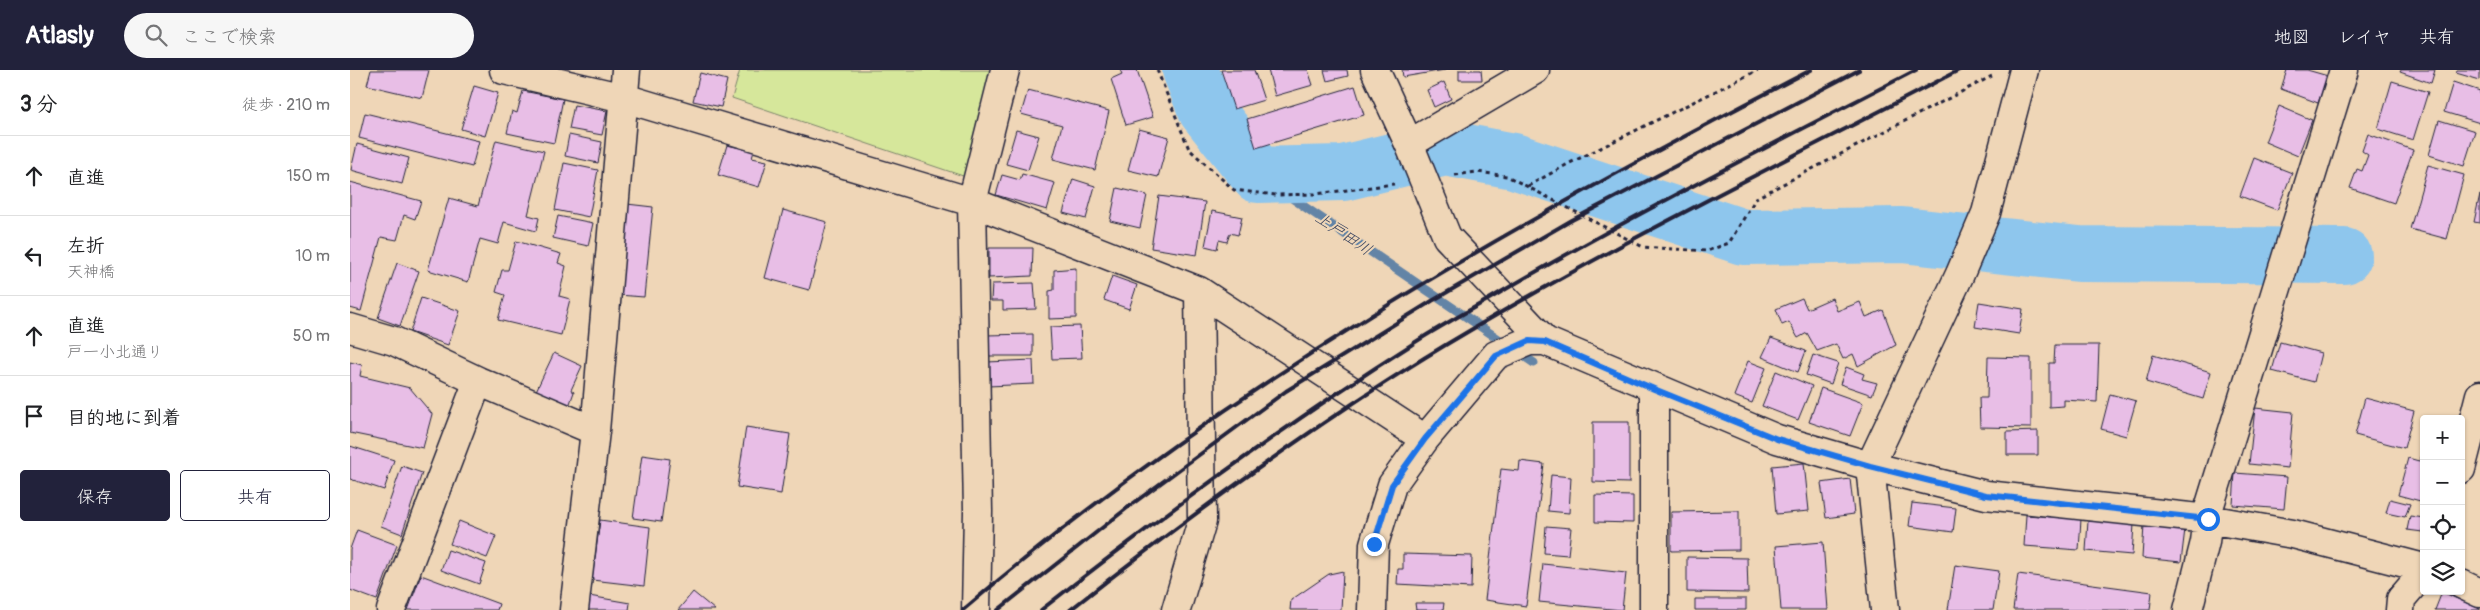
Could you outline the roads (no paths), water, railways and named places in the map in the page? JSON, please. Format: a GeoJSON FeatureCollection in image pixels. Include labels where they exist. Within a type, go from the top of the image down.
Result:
{"type":"FeatureCollection","features":[{"type":"Feature","properties":{"kind":"street"},"geometry":{"type":"LineString","coordinates":[[504,70],[624,98],[972,202],[1199,291],[1425,439]]}},
{"type":"Feature","properties":{"kind":"street"},"geometry":{"type":"LineString","coordinates":[[574,610],[595,431],[626,70]]}},
{"type":"Feature","properties":{"kind":"street"},"geometry":{"type":"LineString","coordinates":[[976,610],[978,511],[972,202],[1005,70]]}},
{"type":"Feature","properties":{"kind":"street"},"geometry":{"type":"LineString","coordinates":[[1375,70],[1410,145],[1447,237],[1537,341],[1777,439],[1870,466],[1986,495],[2208,519],[2293,534],[2420,567]]}},
{"type":"Feature","properties":{"kind":"street"},"geometry":{"type":"LineString","coordinates":[[1410,145],[1535,70]]}},
{"type":"Feature","properties":{"kind":"street"},"geometry":{"type":"LineString","coordinates":[[1885,610],[1870,466],[1960,274],[1986,212],[2024,70]]}},
{"type":"Feature","properties":{"kind":"street"},"geometry":{"type":"LineString","coordinates":[[2188,610],[2205,542],[2209,508],[2344,70]]}},
{"type":"Feature","properties":{"kind":"street"},"geometry":{"type":"LineString","coordinates":[[1176,610],[1202,521],[1199,291]]}},
{"type":"Feature","properties":{"kind":"street"},"geometry":{"type":"LineString","coordinates":[[350,328],[394,341],[478,381],[595,431]]}},
{"type":"Feature","properties":{"kind":"street"},"geometry":{"type":"LineString","coordinates":[[1372,610],[1374,544],[1392,485],[1425,439],[1496,356],[1537,341]]}},
{"type":"Feature","properties":{"kind":"street"},"geometry":{"type":"LineString","coordinates":[[391,610],[478,381]]}},
{"type":"Feature","properties":{"kind":"street"},"geometry":{"type":"LineString","coordinates":[[1654,389],[1654,610]]}},
{"type":"Feature","properties":{"kind":"street"},"geometry":{"type":"LineString","coordinates":[[2463,460],[2480,395]]}},
{"type":"Feature","properties":{"kind":"street"},"geometry":{"type":"LineString","coordinates":[[2400,610],[2401,599],[2420,577]]}},
{"type":"Feature","properties":{"kind":"street"},"geometry":{"type":"LineString","coordinates":[[2465,586],[2480,592]]}},
{"type":"Feature","properties":{"kind":"waterway"},"geometry":{"type":"LineString","coordinates":[[1190,70],[1206,110],[1258,175],[1343,173],[1445,148],[1514,161],[1743,237],[1902,235],[2079,254],[2344,256]]}},
{"type":"Feature","properties":{"kind":"waterway","name":"上戸田川"},"geometry":{"type":"LineString","coordinates":[[1258,175],[1534,363]]}},
{"type":"Feature","properties":{"kind":"railway"},"geometry":{"type":"LineString","coordinates":[[963,610],[1061,530],[1161,455],[1265,384],[1371,316],[1479,251],[1588,189],[1699,128],[1811,70]]}},
{"type":"Feature","properties":{"kind":"railway"},"geometry":{"type":"LineString","coordinates":[[998,610],[1131,505],[1286,391],[1432,301],[1572,220],[1859,70]]}},
{"type":"Feature","properties":{"kind":"railway"},"geometry":{"type":"LineString","coordinates":[[1041,610],[1131,540],[1269,440],[1422,338],[1655,206],[1916,70]]}},
{"type":"Feature","properties":{"kind":"railway"},"geometry":{"type":"LineString","coordinates":[[1070,610],[1156,543],[1288,447],[1424,358],[1489,319],[1622,245],[1959,70]]}}]}
